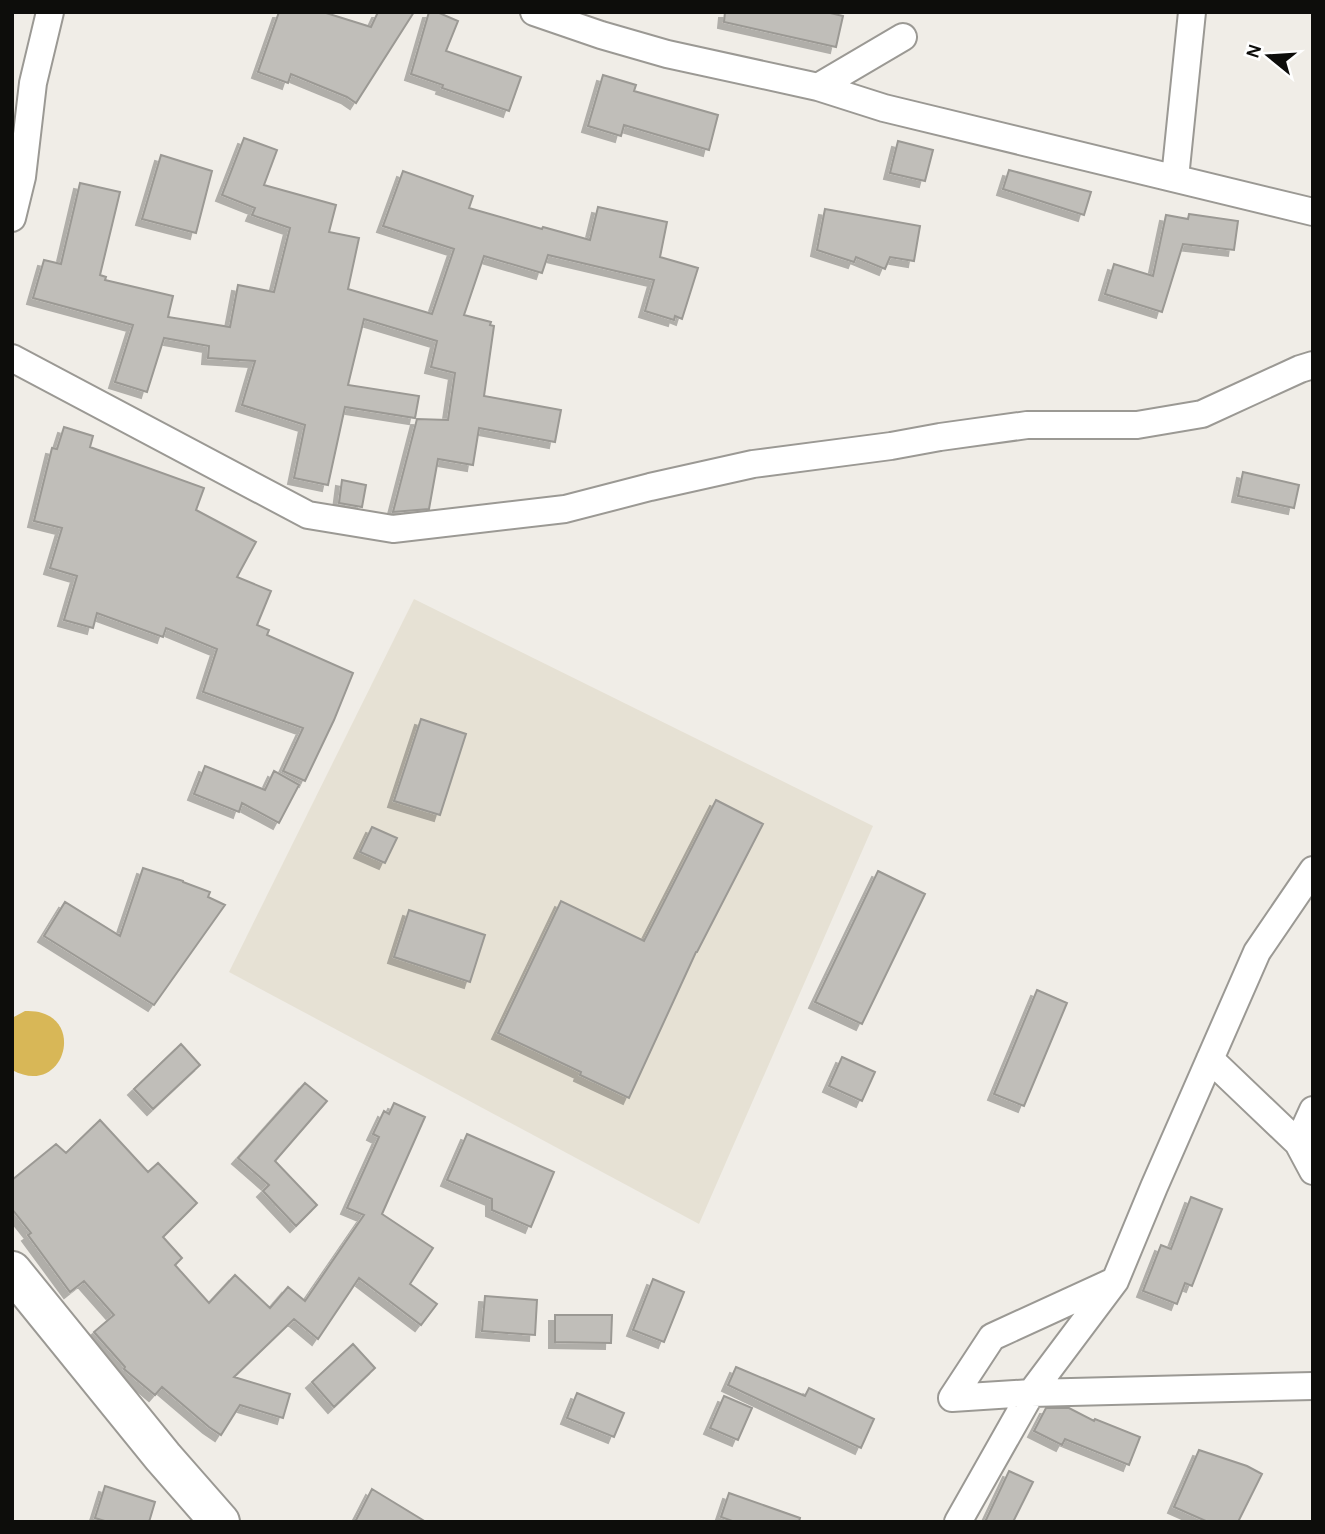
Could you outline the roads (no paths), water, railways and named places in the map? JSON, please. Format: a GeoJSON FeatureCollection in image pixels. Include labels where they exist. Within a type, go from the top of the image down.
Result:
{"type":"FeatureCollection","features":[{"type":"Feature","properties":{"kind":"main road"},"geometry":{"type":"LineString","coordinates":[[12,1271],[163,1457],[220,1522]]}},
{"type":"Feature","properties":{"kind":"street"},"geometry":{"type":"LineString","coordinates":[[12,218],[22,177],[33,83],[50,12]]}},
{"type":"Feature","properties":{"kind":"street"},"geometry":{"type":"LineString","coordinates":[[534,12],[667,54],[818,87],[884,108],[1313,212]]}},
{"type":"Feature","properties":{"kind":"street"},"geometry":{"type":"LineString","coordinates":[[1175,178],[1192,12]]}},
{"type":"Feature","properties":{"kind":"street"},"geometry":{"type":"LineString","coordinates":[[818,87],[903,37]]}},
{"type":"Feature","properties":{"kind":"street"},"geometry":{"type":"LineString","coordinates":[[12,358],[308,515],[393,529],[565,509],[752,464],[940,437],[1027,425],[1137,425],[1202,414],[1313,365]]}},
{"type":"Feature","properties":{"kind":"street"},"geometry":{"type":"LineString","coordinates":[[958,1522],[1031,1393],[1115,1281],[1257,953],[1313,870]]}},
{"type":"Feature","properties":{"kind":"street"},"geometry":{"type":"LineString","coordinates":[[1210,1059],[1298,1143],[1313,1171]]}},
{"type":"Feature","properties":{"kind":"street"},"geometry":{"type":"LineString","coordinates":[[1298,1143],[1313,1110]]}},
{"type":"Feature","properties":{"kind":"street"},"geometry":{"type":"LineString","coordinates":[[1115,1281],[992,1337],[951,1398],[1031,1393],[1313,1386]]}}]}
